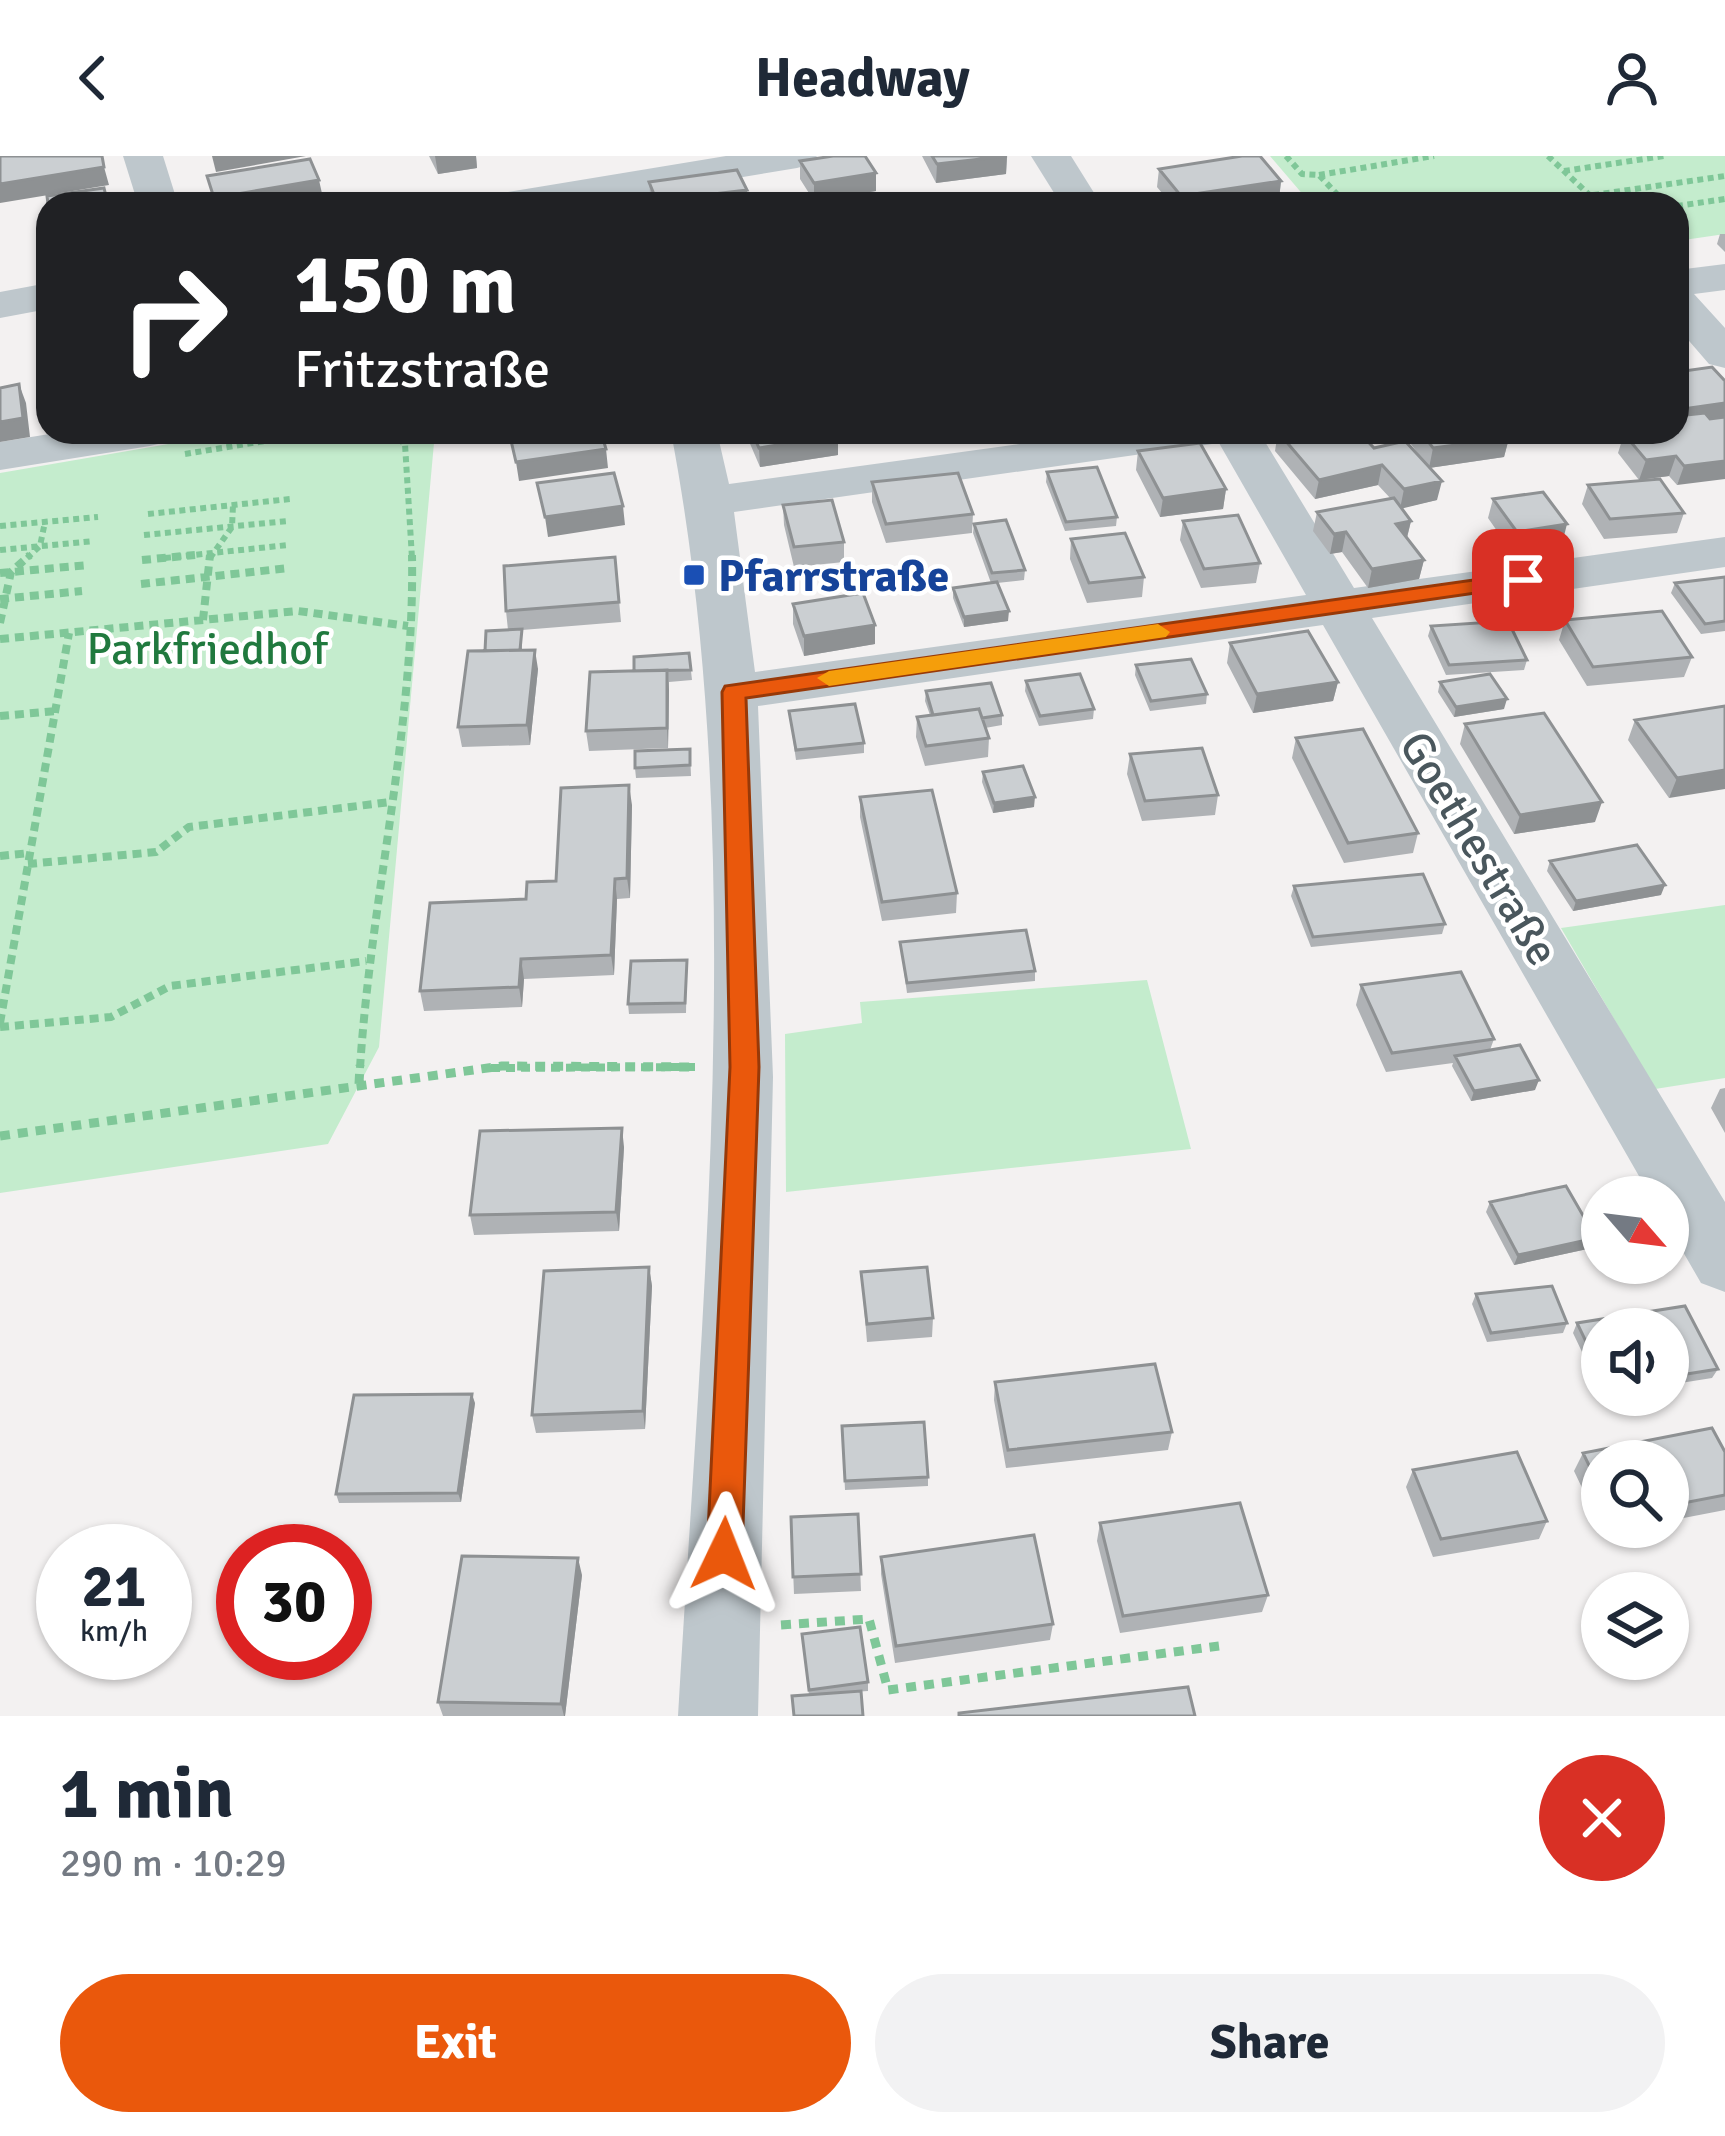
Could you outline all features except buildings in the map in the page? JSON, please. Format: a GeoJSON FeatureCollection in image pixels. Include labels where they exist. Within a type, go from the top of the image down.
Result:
{"type":"FeatureCollection","features":[{"type":"Feature","properties":{"kind":"street"},"geometry":{"type":"LineString","coordinates":[[142,156],[154,192]]}},
{"type":"Feature","properties":{"kind":"street"},"geometry":{"type":"LineString","coordinates":[[547,192],[577,183],[797,156]]}},
{"type":"Feature","properties":{"kind":"street"},"geometry":{"type":"LineString","coordinates":[[1051,156],[1074,192]]}},
{"type":"Feature","properties":{"kind":"street"},"geometry":{"type":"LineString","coordinates":[[1689,282],[1725,278]]}},
{"type":"Feature","properties":{"kind":"street"},"geometry":{"type":"LineString","coordinates":[[0,305],[36,298]]}},
{"type":"Feature","properties":{"kind":"street"},"geometry":{"type":"LineString","coordinates":[[1689,318],[1712,352]]}},
{"type":"Feature","properties":{"kind":"street"},"geometry":{"type":"LineString","coordinates":[[0,456],[75,444]]}},
{"type":"Feature","properties":{"kind":"street"},"geometry":{"type":"LineString","coordinates":[[697,444],[710,501],[734,692],[745,1067],[718,1716]]}},
{"type":"Feature","properties":{"kind":"street"},"geometry":{"type":"LineString","coordinates":[[710,501],[1122,444]]}},
{"type":"Feature","properties":{"kind":"street","name":"Goethestraße"},"geometry":{"type":"LineString","coordinates":[[1243,444],[1725,1263]]}},
{"type":"Feature","properties":{"kind":"street"},"geometry":{"type":"LineString","coordinates":[[734,692],[1725,552]]}},
{"type":"Feature","properties":{"kind":"path"},"geometry":{"type":"LineString","coordinates":[[1286,156],[1302,174],[1319,175],[1434,156]]}},
{"type":"Feature","properties":{"kind":"path"},"geometry":{"type":"LineString","coordinates":[[1548,156],[1586,192]]}},
{"type":"Feature","properties":{"kind":"path"},"geometry":{"type":"LineString","coordinates":[[1564,171],[1664,156]]}},
{"type":"Feature","properties":{"kind":"path"},"geometry":{"type":"LineString","coordinates":[[1319,175],[1335,192]]}},
{"type":"Feature","properties":{"kind":"path"},"geometry":{"type":"LineString","coordinates":[[1617,192],[1725,176]]}},
{"type":"Feature","properties":{"kind":"path"},"geometry":{"type":"LineString","coordinates":[[1689,204],[1725,199]]}},
{"type":"Feature","properties":{"kind":"path"},"geometry":{"type":"LineString","coordinates":[[359,1084],[366,961],[390,802],[412,583],[405,444]]}},
{"type":"Feature","properties":{"kind":"path"},"geometry":{"type":"LineString","coordinates":[[148,514],[290,499]]}},
{"type":"Feature","properties":{"kind":"path"},"geometry":{"type":"LineString","coordinates":[[203,620],[210,553],[232,526],[233,505]]}},
{"type":"Feature","properties":{"kind":"path"},"geometry":{"type":"LineString","coordinates":[[0,526],[98,517]]}},
{"type":"Feature","properties":{"kind":"path"},"geometry":{"type":"LineString","coordinates":[[144,536],[288,520]]}},
{"type":"Feature","properties":{"kind":"path"},"geometry":{"type":"LineString","coordinates":[[0,623],[10,572],[40,547],[45,522]]}},
{"type":"Feature","properties":{"kind":"path"},"geometry":{"type":"LineString","coordinates":[[0,550],[94,542]]}},
{"type":"Feature","properties":{"kind":"path"},"geometry":{"type":"LineString","coordinates":[[142,560],[288,545]]}},
{"type":"Feature","properties":{"kind":"path"},"geometry":{"type":"LineString","coordinates":[[0,573],[88,565]]}},
{"type":"Feature","properties":{"kind":"path"},"geometry":{"type":"LineString","coordinates":[[141,584],[289,568]]}},
{"type":"Feature","properties":{"kind":"path"},"geometry":{"type":"LineString","coordinates":[[2,598],[82,591]]}},
{"type":"Feature","properties":{"kind":"path"},"geometry":{"type":"LineString","coordinates":[[0,639],[298,610],[408,626]]}},
{"type":"Feature","properties":{"kind":"path"},"geometry":{"type":"LineString","coordinates":[[69,633],[0,1025],[111,1017],[170,986],[366,961]]}},
{"type":"Feature","properties":{"kind":"path"},"geometry":{"type":"LineString","coordinates":[[0,716],[56,711]]}},
{"type":"Feature","properties":{"kind":"path"},"geometry":{"type":"LineString","coordinates":[[28,864],[156,852],[189,827],[390,802]]}},
{"type":"Feature","properties":{"kind":"path"},"geometry":{"type":"LineString","coordinates":[[0,856],[30,853]]}},
{"type":"Feature","properties":{"kind":"path"},"geometry":{"type":"LineString","coordinates":[[0,1136],[502,1066],[745,1067]]}},
{"type":"Feature","properties":{"kind":"path"},"geometry":{"type":"LineString","coordinates":[[722,1630],[869,1619],[888,1690],[1220,1646]]}},
{"type":"Feature","properties":{"kind":"green space"},"geometry":{"type":"Polygon","coordinates":[[[1270,156],[1725,156],[1725,234],[1689,239],[1689,192],[1301,192],[1270,156]]]}},
{"type":"Feature","properties":{"kind":"green space","name":"Parkfriedhof"},"geometry":{"type":"Polygon","coordinates":[[[168,444],[434,444],[379,1047],[328,1144],[0,1193],[0,473],[168,444]]]}},
{"type":"Feature","properties":{"kind":"green space"},"geometry":{"type":"Polygon","coordinates":[[[1725,905],[1725,1078],[1655,1089],[1561,928],[1725,905]]]}},
{"type":"Feature","properties":{"kind":"green space"},"geometry":{"type":"Polygon","coordinates":[[[1147,980],[1191,1149],[786,1192],[785,1034],[862,1023],[860,1002],[1147,980]]]}},
{"type":"Feature","properties":{"kind":"slow traffic"},"geometry":{"type":"LineString","coordinates":[[829,678],[1158,632]]}},
{"type":"Feature","properties":{"kind":"place","name":"Pfarrstraße"},"geometry":{"type":"Point","coordinates":[694,575]}},
{"type":"Feature","properties":{"kind":"route"},"geometry":{"type":"LineString","coordinates":[[724,1554],[745,1067],[734,692],[1523,580]]}}]}
